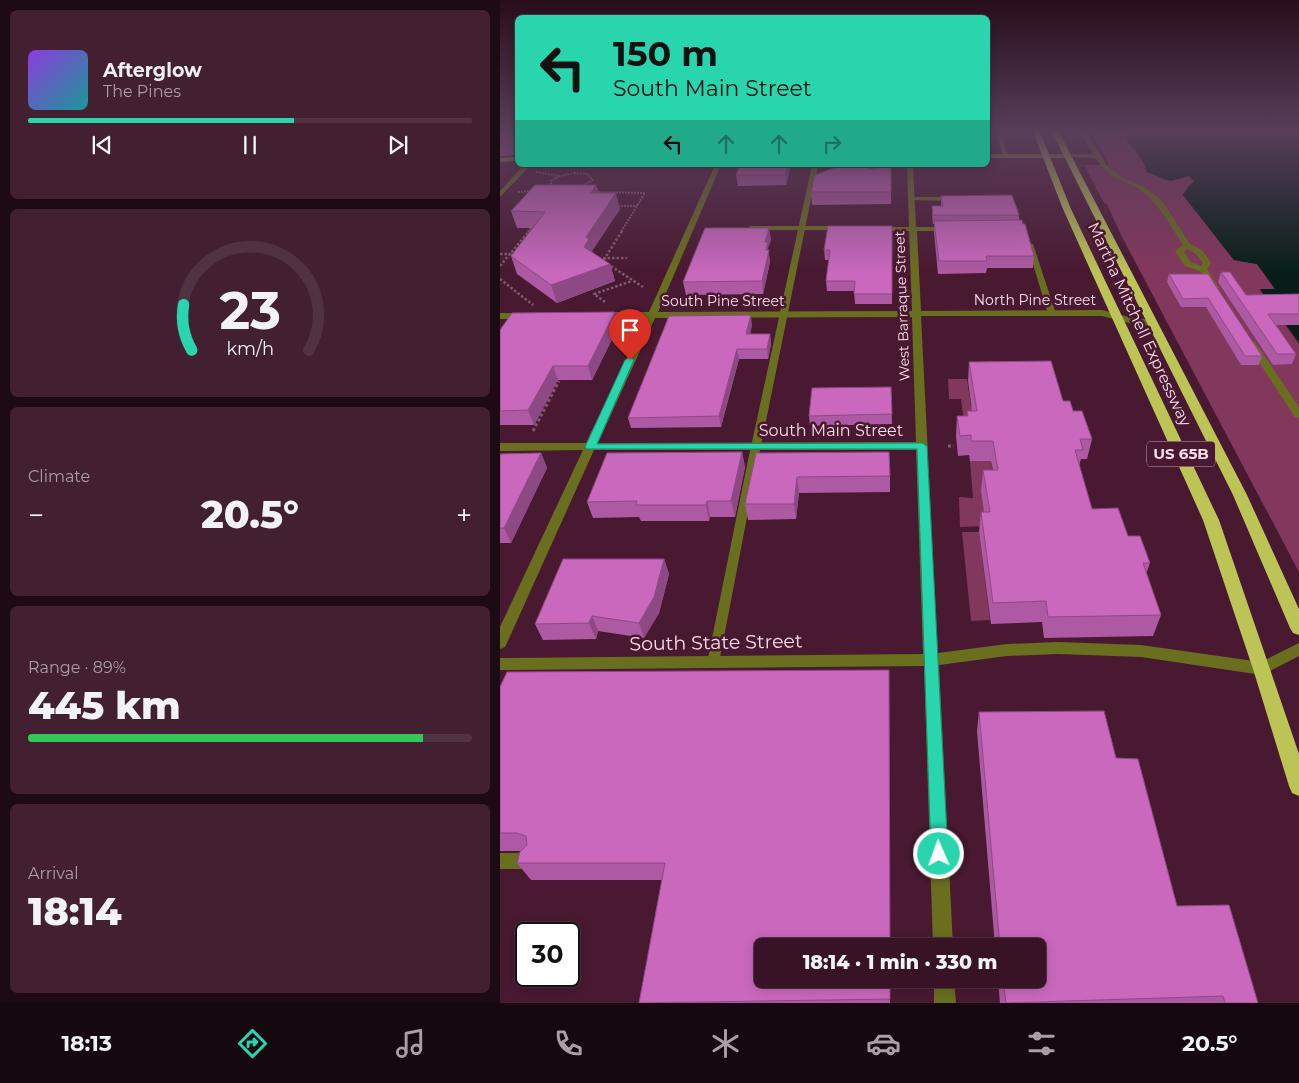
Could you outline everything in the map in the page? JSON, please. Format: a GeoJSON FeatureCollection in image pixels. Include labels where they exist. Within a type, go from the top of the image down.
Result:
{"type":"FeatureCollection","features":[{"type":"Feature","properties":{"kind":"highway","name":"Martha Mitchell Expressway"},"geometry":{"type":"LineString","coordinates":[[1055,179],[1067,209],[1211,520],[1262,669],[1299,786]]}},
{"type":"Feature","properties":{"kind":"highway","name":"Martha Mitchell Expressway"},"geometry":{"type":"LineString","coordinates":[[1078,179],[1240,495],[1299,628]]}},
{"type":"Feature","properties":{"kind":"street"},"geometry":{"type":"LineString","coordinates":[[500,195],[515,179]]}},
{"type":"Feature","properties":{"kind":"street"},"geometry":{"type":"LineString","coordinates":[[500,643],[646,325],[695,229],[713,179]]}},
{"type":"Feature","properties":{"kind":"street","name":"West Barraque Street"},"geometry":{"type":"LineString","coordinates":[[911,179],[943,938]]}},
{"type":"Feature","properties":{"kind":"street"},"geometry":{"type":"LineString","coordinates":[[1124,179],[1144,189],[1160,204],[1187,246],[1199,252],[1207,263],[1203,269]]}},
{"type":"Feature","properties":{"kind":"street"},"geometry":{"type":"LineString","coordinates":[[746,228],[848,228]]}},
{"type":"Feature","properties":{"kind":"street"},"geometry":{"type":"LineString","coordinates":[[867,229],[959,228]]}},
{"type":"Feature","properties":{"kind":"street"},"geometry":{"type":"LineString","coordinates":[[1187,246],[1179,250],[1188,264],[1203,269],[1218,293]]}},
{"type":"Feature","properties":{"kind":"street"},"geometry":{"type":"LineString","coordinates":[[500,316],[518,316],[537,312]]}},
{"type":"Feature","properties":{"kind":"street","name":"North Pine Street"},"geometry":{"type":"LineString","coordinates":[[916,314],[1102,313],[1133,321],[1152,323]]}},
{"type":"Feature","properties":{"kind":"street","name":"South Pine Street"},"geometry":{"type":"LineString","coordinates":[[588,316],[916,314]]}},
{"type":"Feature","properties":{"kind":"street"},"geometry":{"type":"LineString","coordinates":[[1244,332],[1299,415]]}},
{"type":"Feature","properties":{"kind":"street","name":"South Main Street"},"geometry":{"type":"LineString","coordinates":[[500,447],[922,446]]}},
{"type":"Feature","properties":{"kind":"street","name":"South State Street"},"geometry":{"type":"LineString","coordinates":[[500,664],[932,660],[1007,650],[1110,649],[1141,651],[1262,669]]}},
{"type":"Feature","properties":{"kind":"street"},"geometry":{"type":"LineString","coordinates":[[1262,669],[1299,649]]}},
{"type":"Feature","properties":{"kind":"street"},"geometry":{"type":"LineString","coordinates":[[944,988],[945,1003]]}},
{"type":"Feature","properties":{"kind":"lane"},"geometry":{"type":"LineString","coordinates":[[713,663],[812,179]]}},
{"type":"Feature","properties":{"kind":"lane"},"geometry":{"type":"LineString","coordinates":[[912,199],[963,199]]}},
{"type":"Feature","properties":{"kind":"lane"},"geometry":{"type":"LineString","coordinates":[[1028,237],[1052,314]]}},
{"type":"Feature","properties":{"kind":"lane"},"geometry":{"type":"LineString","coordinates":[[512,325],[518,316]]}},
{"type":"Feature","properties":{"kind":"lane"},"geometry":{"type":"LineString","coordinates":[[500,861],[531,861]]}},
{"type":"Feature","properties":{"kind":"path"},"geometry":{"type":"LineString","coordinates":[[555,179],[551,181],[551,185],[555,187]]}},
{"type":"Feature","properties":{"kind":"path"},"geometry":{"type":"LineString","coordinates":[[548,189],[555,187],[566,189],[583,186],[592,179]]}},
{"type":"Feature","properties":{"kind":"path"},"geometry":{"type":"LineString","coordinates":[[583,186],[588,189]]}},
{"type":"Feature","properties":{"kind":"path"},"geometry":{"type":"LineString","coordinates":[[517,192],[538,190]]}},
{"type":"Feature","properties":{"kind":"path"},"geometry":{"type":"LineString","coordinates":[[592,191],[646,193],[603,261],[644,287]]}},
{"type":"Feature","properties":{"kind":"path"},"geometry":{"type":"LineString","coordinates":[[609,197],[612,193]]}},
{"type":"Feature","properties":{"kind":"path"},"geometry":{"type":"LineString","coordinates":[[611,204],[614,206],[637,206]]}},
{"type":"Feature","properties":{"kind":"path"},"geometry":{"type":"LineString","coordinates":[[500,266],[530,228],[538,229]]}},
{"type":"Feature","properties":{"kind":"path"},"geometry":{"type":"LineString","coordinates":[[518,254],[522,249]]}},
{"type":"Feature","properties":{"kind":"path"},"geometry":{"type":"LineString","coordinates":[[500,254],[522,254]]}},
{"type":"Feature","properties":{"kind":"path"},"geometry":{"type":"LineString","coordinates":[[599,258],[626,258]]}},
{"type":"Feature","properties":{"kind":"path"},"geometry":{"type":"LineString","coordinates":[[500,279],[537,312]]}},
{"type":"Feature","properties":{"kind":"path"},"geometry":{"type":"LineString","coordinates":[[611,306],[594,294],[633,280]]}},
{"type":"Feature","properties":{"kind":"path"},"geometry":{"type":"LineString","coordinates":[[533,430],[559,382]]}},
{"type":"Feature","properties":{"kind":"path"},"geometry":{"type":"LineString","coordinates":[[948,446],[954,446]]}},
{"type":"Feature","properties":{"kind":"shaded area"},"geometry":{"type":"Polygon","coordinates":[[[1091,179],[1192,179],[1195,181],[1188,186],[1183,195],[1234,260],[1257,264],[1275,289],[1260,290],[1299,344],[1299,572],[1121,235],[1107,204],[1104,203],[1091,179]]]}},
{"type":"Feature","properties":{"kind":"shaded area"},"geometry":{"type":"Polygon","coordinates":[[[1192,179],[1299,179],[1299,342],[1260,289],[1275,289],[1257,264],[1234,260],[1183,195],[1194,181],[1192,179]]]}},
{"type":"Feature","properties":{"kind":"shaded area"},"geometry":{"type":"Polygon","coordinates":[[[948,379],[967,379],[971,406],[982,406],[965,429],[961,399],[949,399],[948,379]]]}},
{"type":"Feature","properties":{"kind":"shaded area"},"geometry":{"type":"Polygon","coordinates":[[[970,461],[991,461],[996,490],[987,526],[960,527],[959,497],[973,498],[970,461]]]}},
{"type":"Feature","properties":{"kind":"shaded area"},"geometry":{"type":"Polygon","coordinates":[[[962,532],[979,532],[990,620],[971,621],[962,532]]]}},
{"type":"Feature","properties":{"kind":"building"},"geometry":{"type":"Polygon","coordinates":[[[814,179],[891,179],[891,192],[811,192],[814,179]]]}},
{"type":"Feature","properties":{"kind":"building"},"geometry":{"type":"Polygon","coordinates":[[[535,185],[596,185],[591,193],[616,193],[586,237],[589,239],[584,247],[610,264],[551,285],[511,256],[545,212],[511,211],[535,185]]]}},
{"type":"Feature","properties":{"kind":"building"},"geometry":{"type":"Polygon","coordinates":[[[1012,195],[1019,215],[933,215],[932,206],[943,206],[941,196],[1012,195]]]}},
{"type":"Feature","properties":{"kind":"building"},"geometry":{"type":"Polygon","coordinates":[[[1022,220],[1023,224],[1025,224],[1034,256],[986,256],[987,261],[939,261],[934,221],[1022,220]]]}},
{"type":"Feature","properties":{"kind":"building"},"geometry":{"type":"Polygon","coordinates":[[[828,226],[892,226],[892,294],[854,294],[855,281],[826,281],[830,250],[824,250],[828,226]]]}},
{"type":"Feature","properties":{"kind":"building"},"geometry":{"type":"Polygon","coordinates":[[[705,228],[769,228],[765,242],[768,242],[766,250],[769,250],[762,281],[683,282],[705,228]]]}},
{"type":"Feature","properties":{"kind":"building"},"geometry":{"type":"Polygon","coordinates":[[[1221,272],[1230,272],[1246,295],[1299,294],[1299,314],[1268,314],[1296,354],[1277,354],[1221,272]]]}},
{"type":"Feature","properties":{"kind":"building"},"geometry":{"type":"Polygon","coordinates":[[[1169,274],[1208,274],[1262,356],[1245,356],[1208,298],[1183,299],[1169,274]]]}},
{"type":"Feature","properties":{"kind":"building"},"geometry":{"type":"Polygon","coordinates":[[[615,312],[588,366],[553,366],[528,410],[500,411],[500,330],[512,313],[615,312]]]}},
{"type":"Feature","properties":{"kind":"building"},"geometry":{"type":"Polygon","coordinates":[[[751,315],[746,334],[770,334],[767,349],[737,349],[719,416],[628,418],[669,316],[751,315]]]}},
{"type":"Feature","properties":{"kind":"building"},"geometry":{"type":"Polygon","coordinates":[[[1051,361],[1063,401],[1070,401],[1073,411],[1082,411],[1092,439],[1080,439],[1083,450],[1075,450],[1092,509],[1118,508],[1128,536],[1140,536],[1150,563],[1143,563],[1161,615],[1048,617],[1046,601],[993,603],[981,512],[990,512],[983,470],[998,470],[993,441],[971,441],[971,435],[960,436],[957,416],[968,416],[967,411],[977,411],[969,362],[1051,361]]]}},
{"type":"Feature","properties":{"kind":"building"},"geometry":{"type":"Polygon","coordinates":[[[891,387],[892,414],[809,416],[812,388],[891,387]]]}},
{"type":"Feature","properties":{"kind":"building"},"geometry":{"type":"Polygon","coordinates":[[[742,452],[731,501],[707,501],[706,505],[636,505],[637,501],[587,502],[607,453],[742,452]]]}},
{"type":"Feature","properties":{"kind":"building"},"geometry":{"type":"Polygon","coordinates":[[[889,452],[890,476],[797,477],[794,504],[745,504],[756,453],[889,452]]]}},
{"type":"Feature","properties":{"kind":"building"},"geometry":{"type":"Polygon","coordinates":[[[541,453],[504,528],[500,528],[500,454],[541,453]]]}},
{"type":"Feature","properties":{"kind":"building"},"geometry":{"type":"Polygon","coordinates":[[[563,559],[664,559],[654,597],[639,623],[592,616],[589,623],[535,624],[563,559]]]}},
{"type":"Feature","properties":{"kind":"building"},"geometry":{"type":"Polygon","coordinates":[[[889,670],[890,938],[754,938],[754,988],[890,988],[890,999],[639,1003],[665,863],[517,863],[520,852],[527,845],[526,836],[517,833],[500,833],[500,687],[507,672],[889,670]]]}},
{"type":"Feature","properties":{"kind":"building"},"geometry":{"type":"Polygon","coordinates":[[[1104,711],[1116,758],[1138,759],[1177,906],[1229,905],[1258,1003],[1225,1003],[1223,996],[1006,1003],[1004,988],[1046,988],[1046,938],[999,938],[979,712],[1104,711]]]}},
{"type":"Feature","properties":{"kind":"route"},"geometry":{"type":"LineString","coordinates":[[630,360],[590,447],[922,446],[939,854]]}}]}
